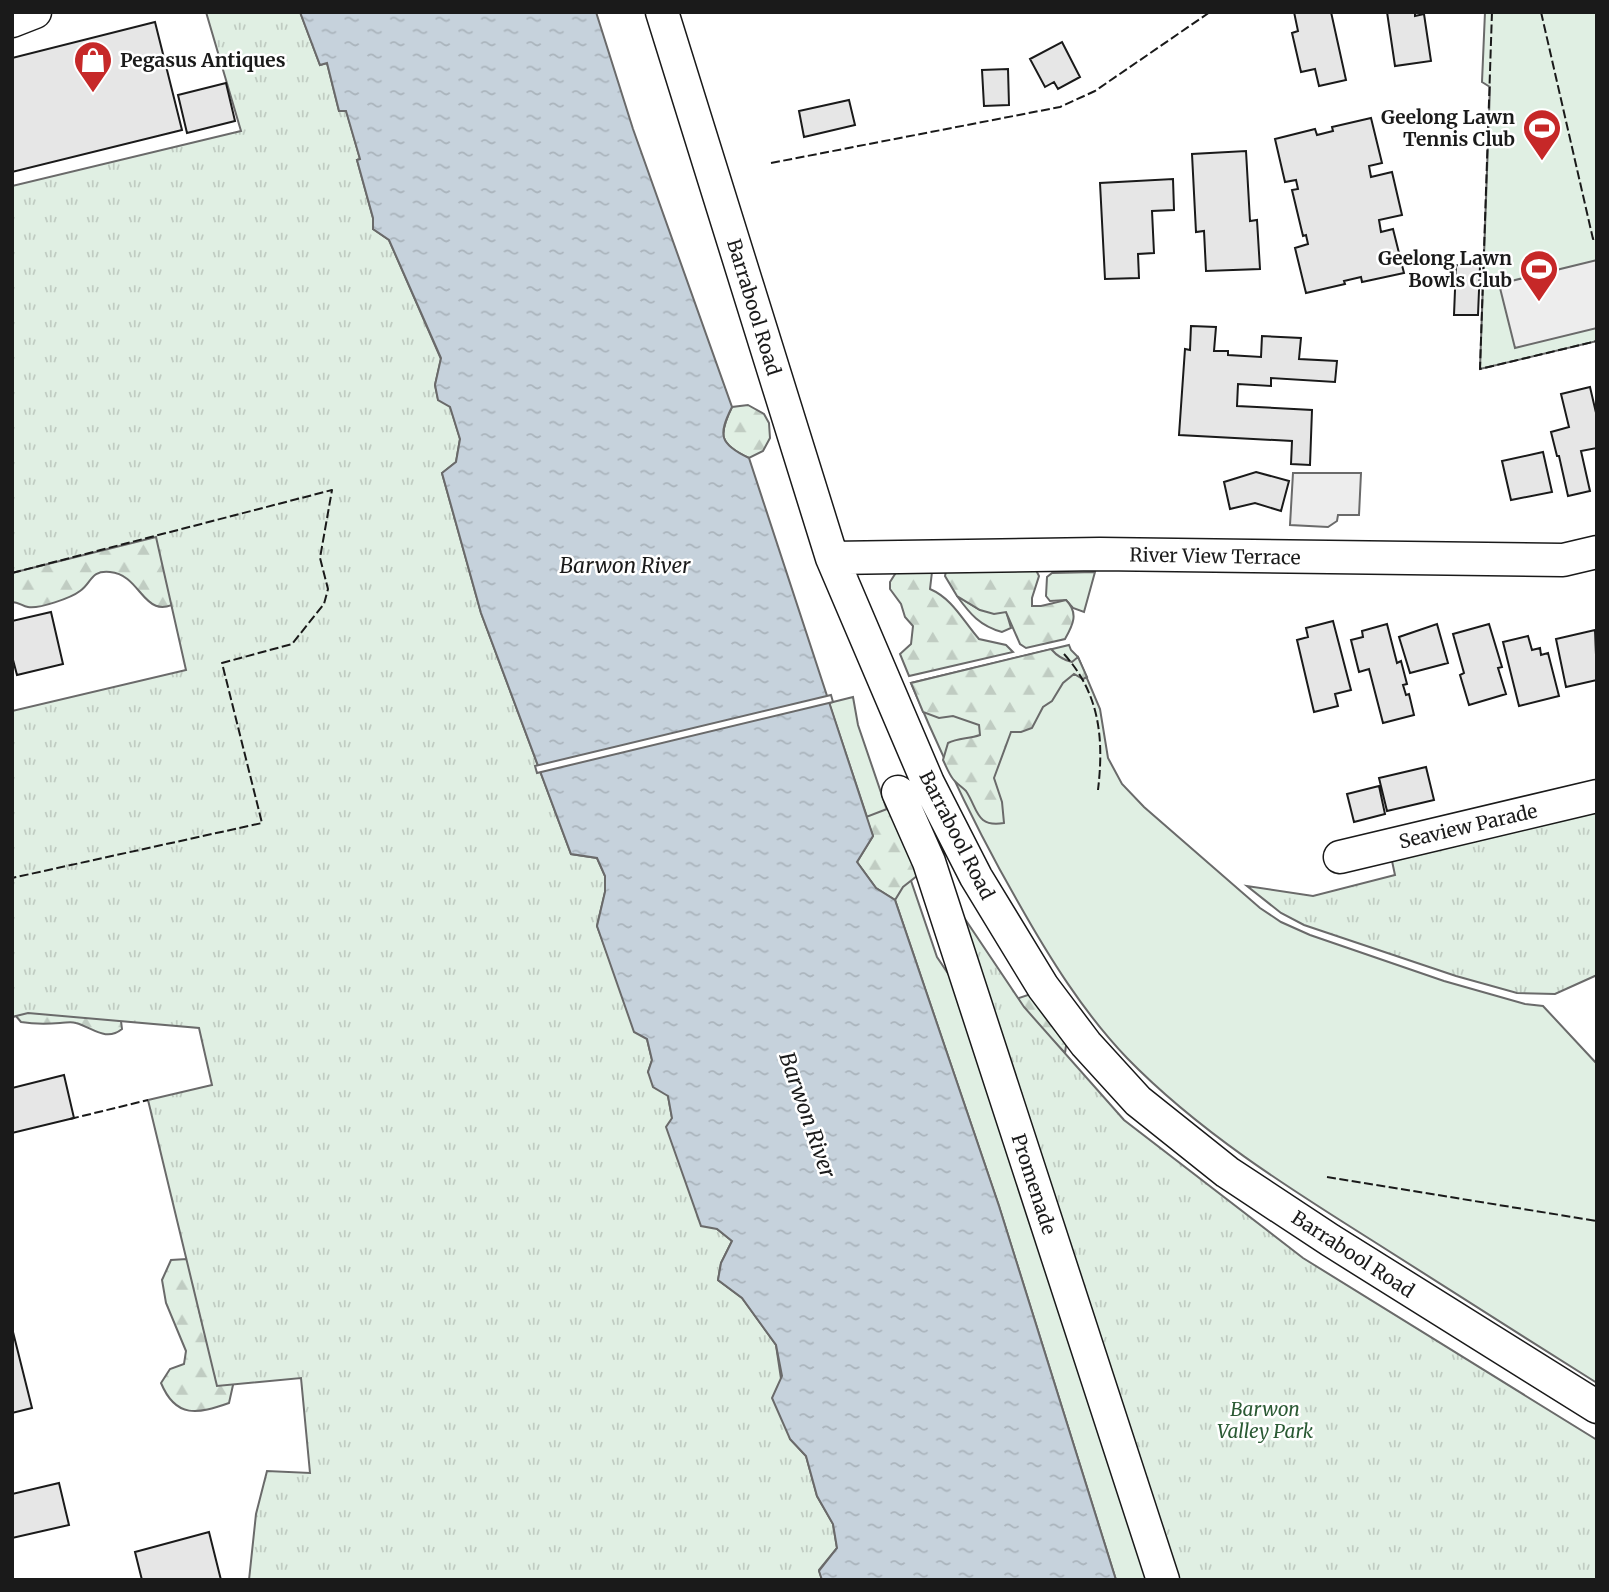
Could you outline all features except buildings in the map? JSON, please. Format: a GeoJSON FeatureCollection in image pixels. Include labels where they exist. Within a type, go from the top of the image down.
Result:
{"type":"FeatureCollection","features":[{"type":"Feature","properties":{"kind":"street"},"geometry":{"type":"LineString","coordinates":[[12,21],[35,12]]}},
{"type":"Feature","properties":{"kind":"street","name":"Barrabool Road"},"geometry":{"type":"LineString","coordinates":[[662,12],[832,558],[928,783],[976,877],[1043,987],[1086,1044],[1138,1101],[1227,1172],[1330,1240],[1597,1407]]}},
{"type":"Feature","properties":{"kind":"street","name":"River View Terrace"},"geometry":{"type":"LineString","coordinates":[[832,558],[1100,554],[1563,560],[1597,552]]}},
{"type":"Feature","properties":{"kind":"street","name":"Promenade"},"geometry":{"type":"LineString","coordinates":[[898,792],[929,862],[1163,1580]]}},
{"type":"Feature","properties":{"kind":"street","name":"Seaview Parade"},"geometry":{"type":"LineString","coordinates":[[1340,857],[1597,796]]}},
{"type":"Feature","properties":{"kind":"green space"},"geometry":{"type":"Polygon","coordinates":[[[206,12],[300,12],[320,65],[327,63],[339,111],[346,110],[360,159],[357,160],[373,218],[373,229],[389,240],[441,359],[435,385],[438,399],[450,406],[460,439],[456,462],[442,473],[481,613],[571,854],[597,858],[605,876],[605,892],[597,926],[613,969],[647,1039],[652,1060],[648,1072],[668,1096],[672,1118],[717,1229],[732,1241],[721,1263],[718,1280],[742,1298],[776,1345],[790,1439],[806,1456],[817,1496],[833,1524],[837,1548],[819,1570],[822,1580],[249,1580],[256,1514],[267,1471],[310,1473],[301,1378],[217,1386],[148,1100],[212,1085],[199,1028],[28,1013],[12,1017],[12,711],[186,670],[156,537],[12,573],[12,186],[241,131],[206,12]]]}},
{"type":"Feature","properties":{"kind":"green space","name":"Geelong Lawn Tennis Club"},"geometry":{"type":"Polygon","coordinates":[[[1485,12],[1597,12],[1597,341],[1480,369],[1490,87],[1482,82],[1485,12]]]}},
{"type":"Feature","properties":{"kind":"green space"},"geometry":{"type":"Polygon","coordinates":[[[748,405],[764,414],[769,423],[770,438],[763,451],[749,458],[727,443],[723,432],[732,407],[748,405]]]}},
{"type":"Feature","properties":{"kind":"green space"},"geometry":{"type":"Polygon","coordinates":[[[150,521],[182,600],[159,607],[121,575],[103,572],[95,575],[76,594],[55,602],[33,607],[12,602],[12,568],[150,521]]]}},
{"type":"Feature","properties":{"kind":"green space"},"geometry":{"type":"Polygon","coordinates":[[[921,568],[932,572],[930,589],[951,604],[979,639],[1006,645],[1013,652],[909,676],[900,654],[911,644],[913,626],[890,589],[890,582],[897,571],[921,568]]]}},
{"type":"Feature","properties":{"kind":"green space"},"geometry":{"type":"Polygon","coordinates":[[[1035,568],[1039,576],[1032,606],[1066,600],[1074,614],[1065,639],[1026,648],[1020,644],[1006,612],[994,614],[980,610],[957,596],[945,576],[946,571],[1035,568]]]}},
{"type":"Feature","properties":{"kind":"green space"},"geometry":{"type":"Polygon","coordinates":[[[1095,572],[1084,612],[1073,608],[1066,600],[1050,601],[1046,596],[1047,577],[1052,573],[1095,572]]]}},
{"type":"Feature","properties":{"kind":"green space"},"geometry":{"type":"Polygon","coordinates":[[[957,596],[980,610],[1006,611],[1011,628],[1002,632],[982,623],[957,596]]]}},
{"type":"Feature","properties":{"kind":"green space"},"geometry":{"type":"Polygon","coordinates":[[[1069,645],[1078,657],[1100,709],[1108,758],[1122,784],[1144,807],[1260,908],[1281,922],[1310,935],[1444,981],[1525,1004],[1543,1006],[1597,1064],[1597,1383],[1244,1157],[1154,1085],[1127,1058],[1081,1003],[1042,943],[988,849],[911,683],[1069,645]]]}},
{"type":"Feature","properties":{"kind":"green space"},"geometry":{"type":"Polygon","coordinates":[[[1051,649],[1072,662],[1078,657],[1087,677],[1083,679],[1074,674],[1063,683],[1052,701],[1043,707],[1032,728],[1011,732],[994,778],[1002,802],[1004,823],[988,823],[979,816],[966,791],[953,779],[943,760],[948,743],[980,735],[979,725],[953,716],[939,718],[923,712],[911,683],[1051,649]]]}},
{"type":"Feature","properties":{"kind":"green space"},"geometry":{"type":"Polygon","coordinates":[[[853,697],[858,725],[937,957],[961,993],[1149,1580],[1116,1580],[999,1206],[895,900],[876,888],[873,835],[829,703],[853,697]]]}},
{"type":"Feature","properties":{"kind":"green space"},"geometry":{"type":"Polygon","coordinates":[[[1597,807],[1597,975],[1555,994],[1517,993],[1456,976],[1304,925],[1281,913],[1247,886],[1313,896],[1395,875],[1392,861],[1597,807]]]}},
{"type":"Feature","properties":{"kind":"green space"},"geometry":{"type":"Polygon","coordinates":[[[887,809],[898,819],[922,872],[903,887],[895,900],[876,888],[857,862],[873,836],[866,817],[887,809]]]}},
{"type":"Feature","properties":{"kind":"green space","name":"Barwon Valley Park"},"geometry":{"type":"Polygon","coordinates":[[[912,840],[1024,1007],[1124,1120],[1303,1258],[1597,1440],[1597,1580],[1149,1580],[912,840]]]}},
{"type":"Feature","properties":{"kind":"green space"},"geometry":{"type":"Polygon","coordinates":[[[1034,993],[1067,1039],[1065,1053],[1013,1000],[1034,993]]]}},
{"type":"Feature","properties":{"kind":"green space"},"geometry":{"type":"Polygon","coordinates":[[[12,995],[121,1021],[122,1029],[116,1033],[105,1034],[74,1022],[21,1022],[16,1016],[12,1017],[12,995]]]}},
{"type":"Feature","properties":{"kind":"green space"},"geometry":{"type":"Polygon","coordinates":[[[187,1259],[195,1262],[199,1310],[204,1330],[211,1337],[233,1385],[229,1403],[198,1411],[189,1411],[174,1403],[161,1383],[170,1369],[184,1364],[186,1351],[166,1303],[162,1280],[171,1260],[187,1259]]]}},
{"type":"Feature","properties":{"kind":"shaded area"},"geometry":{"type":"Polygon","coordinates":[[[1597,260],[1597,328],[1515,348],[1499,284],[1597,260]]]}},
{"type":"Feature","properties":{"kind":"shaded area"},"geometry":{"type":"Polygon","coordinates":[[[1293,473],[1361,473],[1359,515],[1338,515],[1337,521],[1328,527],[1290,525],[1293,473]]]}},
{"type":"Feature","properties":{"kind":"water","name":"Barwon River"},"geometry":{"type":"Polygon","coordinates":[[[300,12],[596,12],[633,129],[732,407],[723,432],[724,438],[732,448],[749,458],[873,836],[857,862],[876,888],[895,900],[999,1206],[1116,1580],[822,1580],[819,1571],[837,1548],[833,1524],[817,1496],[806,1456],[790,1439],[772,1398],[782,1376],[776,1345],[742,1298],[718,1280],[721,1263],[732,1241],[717,1229],[701,1226],[666,1127],[672,1118],[668,1096],[653,1087],[648,1072],[652,1060],[647,1039],[634,1032],[597,926],[605,892],[605,876],[597,858],[571,854],[481,613],[442,473],[456,462],[460,439],[450,407],[438,400],[435,385],[441,358],[389,240],[373,229],[373,218],[357,160],[360,159],[346,111],[339,111],[327,63],[320,65],[300,12]]]}},
{"type":"Feature","properties":{"kind":"pier"},"geometry":{"type":"Polygon","coordinates":[[[831,695],[833,702],[537,773],[535,766],[831,695]]]}},
{"type":"Feature","properties":{"kind":"fence"},"geometry":{"type":"LineString","coordinates":[[771,163],[1060,107],[1095,91],[1210,12]]}},
{"type":"Feature","properties":{"kind":"fence"},"geometry":{"type":"LineString","coordinates":[[1492,12],[1480,369],[1597,341]]}},
{"type":"Feature","properties":{"kind":"fence"},"geometry":{"type":"LineString","coordinates":[[1541,12],[1593,239],[1597,238]]}},
{"type":"Feature","properties":{"kind":"fence"},"geometry":{"type":"LineString","coordinates":[[12,573],[332,490],[320,558],[328,589],[324,604],[292,644],[222,663],[262,823],[12,878]]}},
{"type":"Feature","properties":{"kind":"fence"},"geometry":{"type":"LineString","coordinates":[[1064,654],[1085,685],[1097,718],[1100,753],[1098,790]]}},
{"type":"Feature","properties":{"kind":"fence"},"geometry":{"type":"LineString","coordinates":[[70,1119],[148,1100]]}},
{"type":"Feature","properties":{"kind":"fence"},"geometry":{"type":"LineString","coordinates":[[1327,1177],[1597,1221]]}},
{"type":"Feature","properties":{"kind":"place","name":"Pegasus Antiques"},"geometry":{"type":"Point","coordinates":[93,94]}},
{"type":"Feature","properties":{"kind":"place","name":"Geelong Lawn Tennis Club"},"geometry":{"type":"Point","coordinates":[1542,162]}},
{"type":"Feature","properties":{"kind":"place","name":"Geelong Lawn Bowls Club"},"geometry":{"type":"Point","coordinates":[1539,303]}}]}
